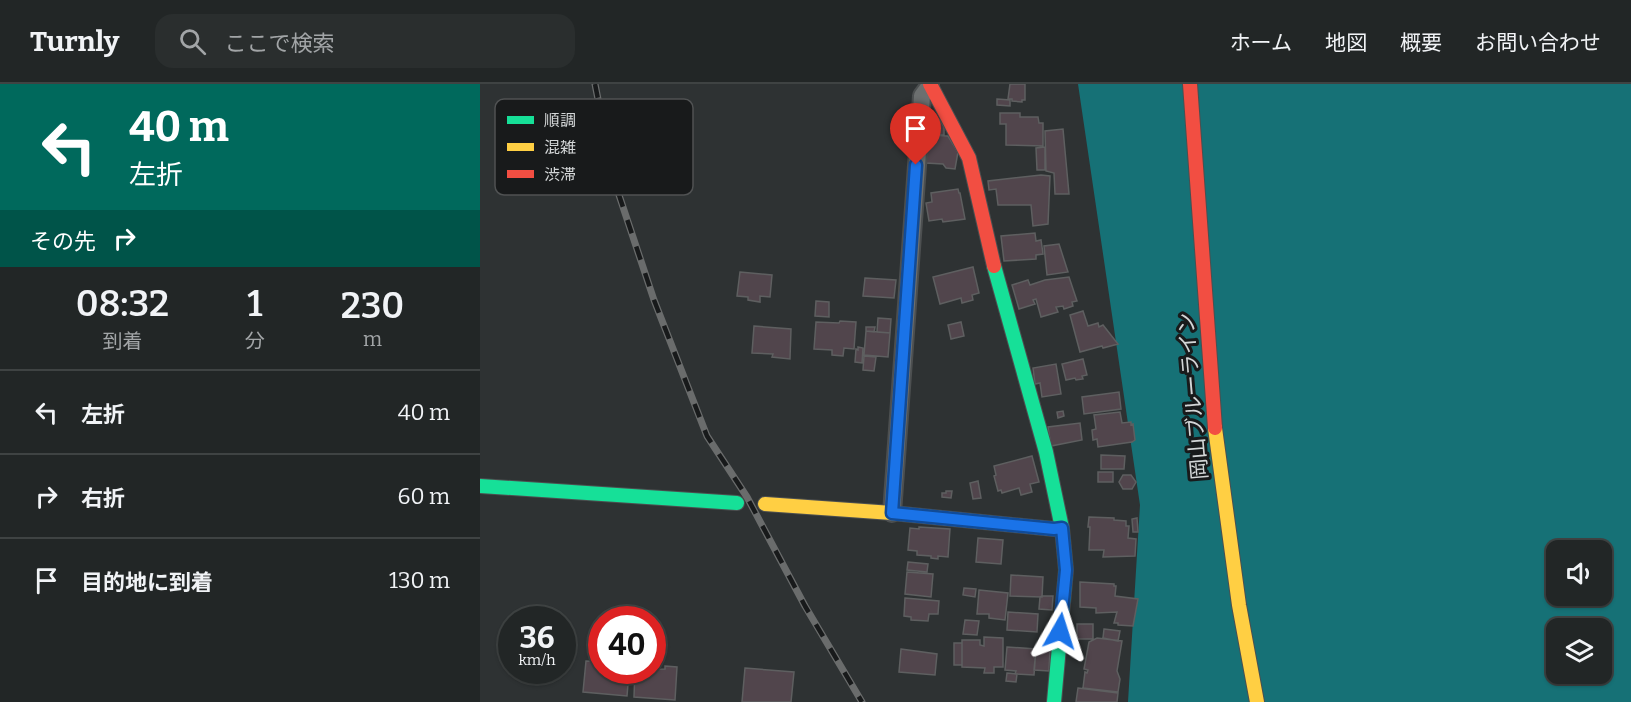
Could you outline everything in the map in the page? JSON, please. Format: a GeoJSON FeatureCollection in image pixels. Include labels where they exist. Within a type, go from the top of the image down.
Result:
{"type":"FeatureCollection","features":[{"type":"Feature","properties":{"kind":"street"},"geometry":{"type":"LineString","coordinates":[[892,513],[922,96],[930,84],[969,158],[985,232],[1046,452],[1062,528],[1066,570],[1054,702]]}},
{"type":"Feature","properties":{"kind":"street","name":"岡山ブルーライン"},"geometry":{"type":"LineString","coordinates":[[1190,84],[1216,447],[1239,605],[1257,702]]}},
{"type":"Feature","properties":{"kind":"street"},"geometry":{"type":"LineString","coordinates":[[480,486],[737,503]]}},
{"type":"Feature","properties":{"kind":"street"},"geometry":{"type":"LineString","coordinates":[[765,504],[1062,528]]}},
{"type":"Feature","properties":{"kind":"shaded area"},"geometry":{"type":"Polygon","coordinates":[[[1078,84],[1631,84],[1631,702],[1128,702],[1140,505],[1078,84]]]}},
{"type":"Feature","properties":{"kind":"building"},"geometry":{"type":"Polygon","coordinates":[[[1010,84],[1025,84],[1025,100],[1022,102],[1008,99],[1010,84]]]}},
{"type":"Feature","properties":{"kind":"building"},"geometry":{"type":"Polygon","coordinates":[[[997,99],[1010,100],[1010,106],[997,105],[997,99]]]}},
{"type":"Feature","properties":{"kind":"building"},"geometry":{"type":"Polygon","coordinates":[[[1000,113],[1020,113],[1020,117],[1038,117],[1039,123],[1043,123],[1043,146],[1006,145],[1006,124],[1000,124],[1000,113]]]}},
{"type":"Feature","properties":{"kind":"building"},"geometry":{"type":"Polygon","coordinates":[[[929,119],[940,120],[944,127],[944,135],[928,134],[929,119]]]}},
{"type":"Feature","properties":{"kind":"building"},"geometry":{"type":"Polygon","coordinates":[[[1063,129],[1069,194],[1055,194],[1054,173],[1046,171],[1045,131],[1063,129]]]}},
{"type":"Feature","properties":{"kind":"building"},"geometry":{"type":"Polygon","coordinates":[[[928,135],[948,136],[958,152],[955,169],[946,168],[943,164],[926,163],[928,135]]]}},
{"type":"Feature","properties":{"kind":"building"},"geometry":{"type":"Polygon","coordinates":[[[1045,147],[1045,170],[1037,170],[1036,148],[1045,147]]]}},
{"type":"Feature","properties":{"kind":"building"},"geometry":{"type":"Polygon","coordinates":[[[1050,176],[1048,224],[1033,226],[1031,205],[998,205],[996,189],[989,190],[988,181],[1050,176]]]}},
{"type":"Feature","properties":{"kind":"building"},"geometry":{"type":"Polygon","coordinates":[[[958,189],[965,219],[929,221],[926,203],[932,202],[931,193],[958,189]]]}},
{"type":"Feature","properties":{"kind":"building"},"geometry":{"type":"Polygon","coordinates":[[[1035,233],[1036,241],[1041,240],[1043,254],[1036,255],[1036,259],[1004,261],[1001,236],[1035,233]]]}},
{"type":"Feature","properties":{"kind":"building"},"geometry":{"type":"Polygon","coordinates":[[[1059,244],[1068,272],[1047,275],[1044,246],[1059,244]]]}},
{"type":"Feature","properties":{"kind":"building"},"geometry":{"type":"Polygon","coordinates":[[[973,267],[979,293],[972,295],[973,300],[962,303],[961,298],[940,304],[933,277],[973,267]]]}},
{"type":"Feature","properties":{"kind":"building"},"geometry":{"type":"Polygon","coordinates":[[[740,272],[772,275],[770,297],[760,296],[760,302],[748,300],[748,297],[737,296],[740,272]]]}},
{"type":"Feature","properties":{"kind":"building"},"geometry":{"type":"Polygon","coordinates":[[[1069,277],[1077,301],[1072,302],[1073,306],[1064,309],[1063,306],[1056,307],[1058,312],[1041,317],[1036,299],[1033,300],[1035,304],[1019,309],[1012,285],[1028,280],[1030,285],[1045,280],[1069,277]]]}},
{"type":"Feature","properties":{"kind":"building"},"geometry":{"type":"Polygon","coordinates":[[[865,278],[896,280],[894,298],[863,296],[865,278]]]}},
{"type":"Feature","properties":{"kind":"building"},"geometry":{"type":"Polygon","coordinates":[[[816,301],[829,302],[829,317],[815,316],[816,301]]]}},
{"type":"Feature","properties":{"kind":"building"},"geometry":{"type":"Polygon","coordinates":[[[1083,311],[1088,326],[1098,323],[1099,327],[1103,325],[1118,344],[1080,352],[1070,315],[1083,311]]]}},
{"type":"Feature","properties":{"kind":"building"},"geometry":{"type":"Polygon","coordinates":[[[878,318],[891,319],[890,333],[877,332],[878,318]]]}},
{"type":"Feature","properties":{"kind":"building"},"geometry":{"type":"Polygon","coordinates":[[[840,321],[856,322],[854,349],[844,348],[843,356],[832,355],[832,350],[814,349],[816,322],[839,323],[840,321]]]}},
{"type":"Feature","properties":{"kind":"building"},"geometry":{"type":"Polygon","coordinates":[[[961,322],[964,336],[951,339],[948,325],[961,322]]]}},
{"type":"Feature","properties":{"kind":"building"},"geometry":{"type":"Polygon","coordinates":[[[754,326],[791,329],[790,359],[772,357],[773,354],[752,353],[754,326]]]}},
{"type":"Feature","properties":{"kind":"building"},"geometry":{"type":"Polygon","coordinates":[[[866,327],[875,327],[874,332],[866,331],[866,327]]]}},
{"type":"Feature","properties":{"kind":"building"},"geometry":{"type":"Polygon","coordinates":[[[866,331],[890,333],[888,357],[864,355],[866,331]]]}},
{"type":"Feature","properties":{"kind":"building"},"geometry":{"type":"Polygon","coordinates":[[[858,347],[863,348],[862,363],[855,362],[858,347]]]}},
{"type":"Feature","properties":{"kind":"building"},"geometry":{"type":"Polygon","coordinates":[[[864,356],[876,357],[874,371],[863,370],[864,356]]]}},
{"type":"Feature","properties":{"kind":"building"},"geometry":{"type":"Polygon","coordinates":[[[1083,359],[1087,375],[1082,376],[1083,379],[1066,380],[1062,364],[1083,359]]]}},
{"type":"Feature","properties":{"kind":"building"},"geometry":{"type":"Polygon","coordinates":[[[1056,364],[1061,394],[1042,397],[1040,383],[1035,384],[1033,368],[1056,364]]]}},
{"type":"Feature","properties":{"kind":"building"},"geometry":{"type":"Polygon","coordinates":[[[1119,392],[1121,409],[1084,414],[1082,397],[1119,392]]]}},
{"type":"Feature","properties":{"kind":"building"},"geometry":{"type":"Polygon","coordinates":[[[1063,411],[1064,416],[1058,418],[1057,412],[1063,411]]]}},
{"type":"Feature","properties":{"kind":"building"},"geometry":{"type":"Polygon","coordinates":[[[1120,412],[1122,423],[1131,422],[1131,425],[1133,424],[1135,440],[1098,447],[1097,439],[1093,440],[1092,430],[1096,429],[1094,415],[1120,412]]]}},
{"type":"Feature","properties":{"kind":"building"},"geometry":{"type":"Polygon","coordinates":[[[1080,423],[1082,440],[1051,446],[1048,427],[1080,423]]]}},
{"type":"Feature","properties":{"kind":"building"},"geometry":{"type":"Polygon","coordinates":[[[1101,455],[1125,456],[1124,469],[1101,469],[1101,455]]]}},
{"type":"Feature","properties":{"kind":"building"},"geometry":{"type":"Polygon","coordinates":[[[1032,456],[1039,482],[1030,484],[1032,492],[1021,495],[1019,488],[1002,493],[1001,490],[998,491],[994,466],[1032,456]]]}},
{"type":"Feature","properties":{"kind":"building"},"geometry":{"type":"Polygon","coordinates":[[[1098,472],[1113,472],[1113,482],[1098,482],[1098,472]]]}},
{"type":"Feature","properties":{"kind":"building"},"geometry":{"type":"Polygon","coordinates":[[[1123,475],[1131,475],[1136,482],[1132,489],[1123,489],[1119,482],[1123,475]]]}},
{"type":"Feature","properties":{"kind":"building"},"geometry":{"type":"Polygon","coordinates":[[[978,481],[981,498],[973,499],[970,483],[978,481]]]}},
{"type":"Feature","properties":{"kind":"building"},"geometry":{"type":"Polygon","coordinates":[[[952,491],[951,498],[942,497],[942,493],[952,491]]]}},
{"type":"Feature","properties":{"kind":"building"},"geometry":{"type":"Polygon","coordinates":[[[1089,517],[1126,521],[1126,526],[1129,526],[1128,538],[1136,539],[1135,556],[1103,557],[1104,550],[1089,550],[1089,517]]]}},
{"type":"Feature","properties":{"kind":"building"},"geometry":{"type":"Polygon","coordinates":[[[1137,518],[1138,532],[1133,532],[1132,519],[1137,518]]]}},
{"type":"Feature","properties":{"kind":"building"},"geometry":{"type":"Polygon","coordinates":[[[919,527],[950,529],[948,557],[931,558],[931,556],[917,555],[917,551],[908,550],[910,528],[919,529],[919,527]]]}},
{"type":"Feature","properties":{"kind":"building"},"geometry":{"type":"Polygon","coordinates":[[[978,538],[1003,540],[1001,564],[976,562],[978,538]]]}},
{"type":"Feature","properties":{"kind":"building"},"geometry":{"type":"Polygon","coordinates":[[[908,562],[928,564],[927,572],[907,570],[908,562]]]}},
{"type":"Feature","properties":{"kind":"building"},"geometry":{"type":"Polygon","coordinates":[[[907,572],[933,574],[931,597],[905,594],[907,572]]]}},
{"type":"Feature","properties":{"kind":"building"},"geometry":{"type":"Polygon","coordinates":[[[1011,575],[1043,577],[1042,597],[1010,596],[1011,575]]]}},
{"type":"Feature","properties":{"kind":"building"},"geometry":{"type":"Polygon","coordinates":[[[1080,582],[1114,584],[1116,586],[1115,596],[1138,599],[1133,626],[1114,623],[1117,612],[1096,613],[1096,608],[1080,607],[1080,582]]]}},
{"type":"Feature","properties":{"kind":"building"},"geometry":{"type":"Polygon","coordinates":[[[964,588],[976,589],[975,597],[963,595],[964,588]]]}},
{"type":"Feature","properties":{"kind":"building"},"geometry":{"type":"Polygon","coordinates":[[[979,590],[1008,593],[1005,620],[989,618],[989,614],[977,614],[979,590]]]}},
{"type":"Feature","properties":{"kind":"building"},"geometry":{"type":"Polygon","coordinates":[[[1042,596],[1053,596],[1052,610],[1039,609],[1042,596]]]}},
{"type":"Feature","properties":{"kind":"building"},"geometry":{"type":"Polygon","coordinates":[[[905,598],[939,601],[938,614],[929,614],[928,621],[911,620],[911,617],[904,616],[905,598]]]}},
{"type":"Feature","properties":{"kind":"building"},"geometry":{"type":"Polygon","coordinates":[[[1008,612],[1038,614],[1037,632],[1007,630],[1008,612]]]}},
{"type":"Feature","properties":{"kind":"building"},"geometry":{"type":"Polygon","coordinates":[[[965,620],[979,621],[977,635],[963,634],[965,620]]]}},
{"type":"Feature","properties":{"kind":"building"},"geometry":{"type":"Polygon","coordinates":[[[1077,624],[1093,624],[1093,639],[1077,639],[1077,624]]]}},
{"type":"Feature","properties":{"kind":"building"},"geometry":{"type":"Polygon","coordinates":[[[1104,629],[1120,631],[1118,641],[1103,638],[1104,629]]]}},
{"type":"Feature","properties":{"kind":"building"},"geometry":{"type":"Polygon","coordinates":[[[984,637],[1003,638],[1003,667],[994,667],[994,673],[984,673],[985,668],[962,667],[962,640],[980,640],[980,645],[984,646],[984,637]]]}},
{"type":"Feature","properties":{"kind":"building"},"geometry":{"type":"Polygon","coordinates":[[[1097,638],[1122,641],[1117,671],[1120,679],[1118,692],[1083,688],[1085,672],[1087,673],[1088,670],[1084,669],[1089,642],[1097,638]]]}},
{"type":"Feature","properties":{"kind":"building"},"geometry":{"type":"Polygon","coordinates":[[[954,643],[962,643],[962,665],[954,665],[954,643]]]}},
{"type":"Feature","properties":{"kind":"building"},"geometry":{"type":"Polygon","coordinates":[[[1007,647],[1036,649],[1034,675],[1015,674],[1016,671],[1005,670],[1007,647]]]}},
{"type":"Feature","properties":{"kind":"building"},"geometry":{"type":"Polygon","coordinates":[[[901,649],[937,654],[935,675],[899,672],[901,649]]]}},
{"type":"Feature","properties":{"kind":"building"},"geometry":{"type":"Polygon","coordinates":[[[1036,649],[1050,650],[1049,671],[1034,670],[1036,649]]]}},
{"type":"Feature","properties":{"kind":"building"},"geometry":{"type":"Polygon","coordinates":[[[586,661],[588,661],[588,684],[628,684],[627,696],[583,692],[586,661]]]}},
{"type":"Feature","properties":{"kind":"building"},"geometry":{"type":"Polygon","coordinates":[[[666,666],[677,667],[675,700],[634,697],[634,684],[666,684],[666,666]]]}},
{"type":"Feature","properties":{"kind":"building"},"geometry":{"type":"Polygon","coordinates":[[[745,668],[794,672],[791,702],[742,702],[745,668]]]}},
{"type":"Feature","properties":{"kind":"building"},"geometry":{"type":"Polygon","coordinates":[[[1007,673],[1017,674],[1016,682],[1006,681],[1007,673]]]}},
{"type":"Feature","properties":{"kind":"building"},"geometry":{"type":"Polygon","coordinates":[[[1078,688],[1118,693],[1117,702],[1076,702],[1078,688]]]}},
{"type":"Feature","properties":{"kind":"railway"},"geometry":{"type":"LineString","coordinates":[[595,84],[598,99]]}},
{"type":"Feature","properties":{"kind":"railway"},"geometry":{"type":"LineString","coordinates":[[619,195],[654,300],[707,436],[747,497],[805,606],[862,702]]}},
{"type":"Feature","properties":{"kind":"traffic: fast"},"geometry":{"type":"LineString","coordinates":[[994,266],[1046,452],[1062,528],[1066,570],[1054,702]]}},
{"type":"Feature","properties":{"kind":"traffic: fast"},"geometry":{"type":"LineString","coordinates":[[480,486],[737,503]]}},
{"type":"Feature","properties":{"kind":"traffic: slow"},"geometry":{"type":"LineString","coordinates":[[1215,428],[1239,605],[1257,702]]}},
{"type":"Feature","properties":{"kind":"traffic: slow"},"geometry":{"type":"LineString","coordinates":[[765,504],[1062,528]]}},
{"type":"Feature","properties":{"kind":"traffic: jam"},"geometry":{"type":"LineString","coordinates":[[930,84],[969,158],[994,266]]}},
{"type":"Feature","properties":{"kind":"traffic: jam"},"geometry":{"type":"LineString","coordinates":[[1190,84],[1215,428]]}},
{"type":"Feature","properties":{"kind":"route"},"geometry":{"type":"LineString","coordinates":[[916,165],[892,513],[1062,528],[1066,570],[1060,631]]}}]}
